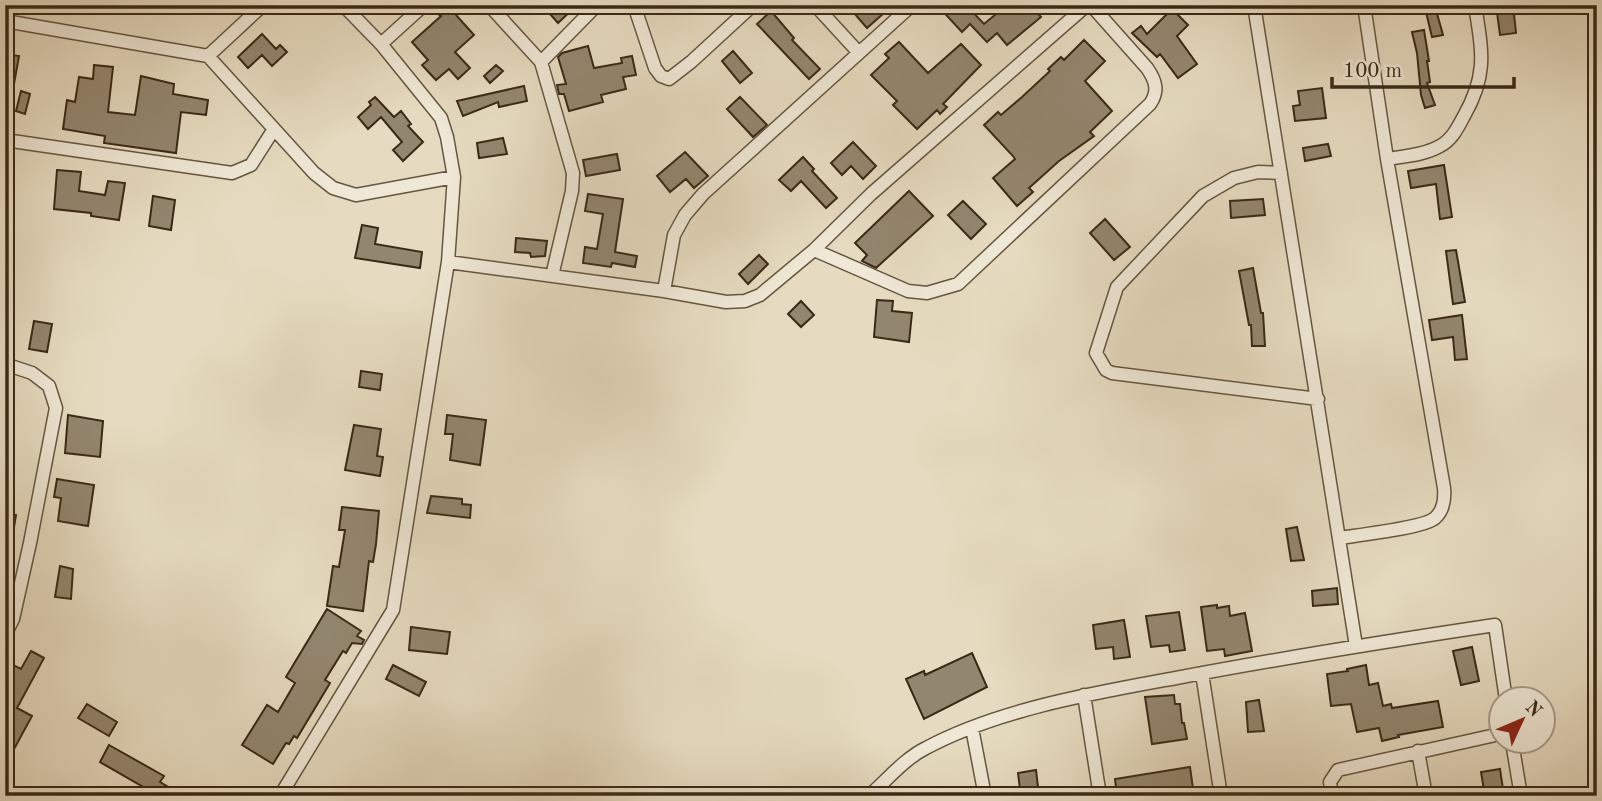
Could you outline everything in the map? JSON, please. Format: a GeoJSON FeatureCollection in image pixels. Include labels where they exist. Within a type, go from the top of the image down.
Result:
{"type":"FeatureCollection","features":[{"type":"Feature","properties":{"kind":"street"},"geometry":{"type":"LineString","coordinates":[[208,56],[263,5]]}},
{"type":"Feature","properties":{"kind":"street"},"geometry":{"type":"LineString","coordinates":[[280,796],[393,610],[448,262],[454,177],[441,118],[382,44],[344,5]]}},
{"type":"Feature","properties":{"kind":"street"},"geometry":{"type":"LineString","coordinates":[[382,44],[424,5]]}},
{"type":"Feature","properties":{"kind":"street"},"geometry":{"type":"LineString","coordinates":[[489,5],[541,62],[573,173],[572,191],[552,276]]}},
{"type":"Feature","properties":{"kind":"street"},"geometry":{"type":"LineString","coordinates":[[541,62],[597,5]]}},
{"type":"Feature","properties":{"kind":"street"},"geometry":{"type":"LineString","coordinates":[[634,5],[655,68],[669,79],[753,5]]}},
{"type":"Feature","properties":{"kind":"street"},"geometry":{"type":"LineString","coordinates":[[815,5],[859,53]]}},
{"type":"Feature","properties":{"kind":"street"},"geometry":{"type":"LineString","coordinates":[[664,291],[674,235],[685,215],[703,194],[912,5]]}},
{"type":"Feature","properties":{"kind":"street"},"geometry":{"type":"LineString","coordinates":[[448,262],[726,302],[745,301],[760,295],[814,250],[872,194],[1089,5],[1155,79],[1155,97],[1150,104],[958,284],[927,293],[908,291],[814,250]]}},
{"type":"Feature","properties":{"kind":"street"},"geometry":{"type":"LineString","coordinates":[[1254,5],[1356,646]]}},
{"type":"Feature","properties":{"kind":"street"},"geometry":{"type":"LineString","coordinates":[[1339,538],[1427,523],[1441,510],[1444,500],[1364,5]]}},
{"type":"Feature","properties":{"kind":"street"},"geometry":{"type":"LineString","coordinates":[[1387,159],[1433,149],[1449,139],[1469,108],[1482,73],[1483,55],[1475,5]]}},
{"type":"Feature","properties":{"kind":"street"},"geometry":{"type":"LineString","coordinates":[[5,21],[208,56],[314,173],[333,188],[356,195],[454,177]]}},
{"type":"Feature","properties":{"kind":"street"},"geometry":{"type":"LineString","coordinates":[[5,140],[232,173],[251,165],[274,129]]}},
{"type":"Feature","properties":{"kind":"street"},"geometry":{"type":"LineString","coordinates":[[1281,173],[1258,172],[1234,178],[1203,196],[1117,287],[1105,317],[1096,353],[1105,370],[1112,373],[1318,399]]}},
{"type":"Feature","properties":{"kind":"street"},"geometry":{"type":"LineString","coordinates":[[5,364],[32,373],[48,386],[56,408],[13,619],[5,635]]}},
{"type":"Feature","properties":{"kind":"street"},"geometry":{"type":"LineString","coordinates":[[869,796],[923,750],[972,728],[1084,695],[1356,646],[1495,625],[1504,686]]}},
{"type":"Feature","properties":{"kind":"street"},"geometry":{"type":"LineString","coordinates":[[1202,673],[1221,796]]}},
{"type":"Feature","properties":{"kind":"street"},"geometry":{"type":"LineString","coordinates":[[1084,695],[1100,796]]}},
{"type":"Feature","properties":{"kind":"street"},"geometry":{"type":"LineString","coordinates":[[972,728],[985,796]]}},
{"type":"Feature","properties":{"kind":"street"},"geometry":{"type":"LineString","coordinates":[[1332,796],[1330,782],[1338,770],[1486,737]]}},
{"type":"Feature","properties":{"kind":"street"},"geometry":{"type":"LineString","coordinates":[[1418,751],[1426,796]]}},
{"type":"Feature","properties":{"kind":"street"},"geometry":{"type":"LineString","coordinates":[[1514,756],[1521,796]]}},
{"type":"Feature","properties":{"kind":"building"},"geometry":{"type":"Polygon","coordinates":[[[447,5],[474,35],[455,52],[470,68],[458,79],[449,69],[436,80],[422,65],[428,60],[412,42],[441,16],[438,14],[447,5]]]}},
{"type":"Feature","properties":{"kind":"building"},"geometry":{"type":"Polygon","coordinates":[[[542,5],[577,5],[558,23],[542,5]]]}},
{"type":"Feature","properties":{"kind":"building"},"geometry":{"type":"Polygon","coordinates":[[[847,5],[893,5],[867,28],[847,5]]]}},
{"type":"Feature","properties":{"kind":"building"},"geometry":{"type":"Polygon","coordinates":[[[937,5],[966,5],[984,24],[1007,5],[1030,5],[1041,17],[1007,45],[997,33],[987,42],[970,24],[962,32],[937,5]]]}},
{"type":"Feature","properties":{"kind":"building"},"geometry":{"type":"Polygon","coordinates":[[[1496,5],[1513,5],[1516,33],[1500,35],[1496,5]]]}},
{"type":"Feature","properties":{"kind":"building"},"geometry":{"type":"Polygon","coordinates":[[[1172,9],[1188,25],[1177,36],[1197,64],[1178,78],[1160,54],[1157,57],[1132,33],[1141,26],[1147,34],[1172,9]]]}},
{"type":"Feature","properties":{"kind":"building"},"geometry":{"type":"Polygon","coordinates":[[[1436,10],[1443,35],[1432,37],[1426,12],[1436,10]]]}},
{"type":"Feature","properties":{"kind":"building"},"geometry":{"type":"Polygon","coordinates":[[[771,11],[794,38],[792,40],[820,69],[809,79],[757,24],[771,11]]]}},
{"type":"Feature","properties":{"kind":"building"},"geometry":{"type":"Polygon","coordinates":[[[1424,30],[1429,61],[1430,82],[1427,83],[1435,105],[1425,108],[1412,32],[1424,30]]]}},
{"type":"Feature","properties":{"kind":"building"},"geometry":{"type":"Polygon","coordinates":[[[262,34],[276,49],[280,45],[287,52],[272,66],[262,55],[248,68],[238,57],[262,34]]]}},
{"type":"Feature","properties":{"kind":"building"},"geometry":{"type":"Polygon","coordinates":[[[1084,40],[1105,61],[1085,81],[1112,111],[1090,132],[1094,136],[1059,161],[1029,188],[1033,192],[1017,206],[993,178],[1015,159],[984,125],[998,112],[1001,115],[1050,71],[1048,69],[1061,57],[1064,60],[1084,40]]]}},
{"type":"Feature","properties":{"kind":"building"},"geometry":{"type":"Polygon","coordinates":[[[899,42],[928,73],[961,44],[981,65],[943,104],[947,107],[940,114],[937,110],[917,129],[893,105],[897,101],[871,75],[889,58],[885,54],[899,42]]]}},
{"type":"Feature","properties":{"kind":"building"},"geometry":{"type":"Polygon","coordinates":[[[588,46],[594,68],[622,63],[621,58],[632,56],[636,75],[623,77],[626,89],[601,95],[603,102],[569,111],[564,94],[559,94],[557,85],[566,84],[558,57],[562,53],[588,46]]]}},
{"type":"Feature","properties":{"kind":"building"},"geometry":{"type":"Polygon","coordinates":[[[733,51],[752,73],[740,83],[722,61],[733,51]]]}},
{"type":"Feature","properties":{"kind":"building"},"geometry":{"type":"Polygon","coordinates":[[[5,54],[19,56],[14,84],[5,82],[5,54]]]}},
{"type":"Feature","properties":{"kind":"building"},"geometry":{"type":"Polygon","coordinates":[[[94,65],[113,67],[108,112],[135,115],[141,76],[174,84],[173,94],[208,100],[206,115],[181,112],[176,153],[104,143],[105,136],[63,129],[67,100],[75,102],[79,77],[93,79],[94,65]]]}},
{"type":"Feature","properties":{"kind":"building"},"geometry":{"type":"Polygon","coordinates":[[[496,65],[503,71],[490,83],[484,76],[496,65]]]}},
{"type":"Feature","properties":{"kind":"building"},"geometry":{"type":"Polygon","coordinates":[[[524,86],[527,101],[499,107],[498,102],[463,116],[457,101],[524,86]]]}},
{"type":"Feature","properties":{"kind":"building"},"geometry":{"type":"Polygon","coordinates":[[[1322,88],[1326,118],[1295,121],[1293,106],[1300,105],[1298,91],[1322,88]]]}},
{"type":"Feature","properties":{"kind":"building"},"geometry":{"type":"Polygon","coordinates":[[[21,91],[30,94],[25,114],[16,111],[21,91]]]}},
{"type":"Feature","properties":{"kind":"building"},"geometry":{"type":"Polygon","coordinates":[[[375,97],[394,117],[401,111],[411,124],[408,126],[423,142],[403,161],[393,150],[402,142],[381,117],[368,129],[358,117],[371,105],[369,102],[375,97]]]}},
{"type":"Feature","properties":{"kind":"building"},"geometry":{"type":"Polygon","coordinates":[[[740,97],[767,125],[753,137],[727,109],[740,97]]]}},
{"type":"Feature","properties":{"kind":"building"},"geometry":{"type":"Polygon","coordinates":[[[503,138],[507,154],[479,158],[477,143],[503,138]]]}},
{"type":"Feature","properties":{"kind":"building"},"geometry":{"type":"Polygon","coordinates":[[[853,142],[876,166],[863,179],[851,166],[842,175],[831,163],[853,142]]]}},
{"type":"Feature","properties":{"kind":"building"},"geometry":{"type":"Polygon","coordinates":[[[1328,144],[1331,156],[1305,161],[1303,148],[1328,144]]]}},
{"type":"Feature","properties":{"kind":"building"},"geometry":{"type":"Polygon","coordinates":[[[685,152],[708,176],[694,188],[686,179],[670,192],[657,176],[685,152]]]}},
{"type":"Feature","properties":{"kind":"building"},"geometry":{"type":"Polygon","coordinates":[[[617,154],[620,170],[586,176],[583,160],[617,154]]]}},
{"type":"Feature","properties":{"kind":"building"},"geometry":{"type":"Polygon","coordinates":[[[803,157],[837,198],[826,208],[801,181],[791,191],[779,180],[803,157]]]}},
{"type":"Feature","properties":{"kind":"building"},"geometry":{"type":"Polygon","coordinates":[[[1444,165],[1452,217],[1440,219],[1436,184],[1411,188],[1408,171],[1444,165]]]}},
{"type":"Feature","properties":{"kind":"building"},"geometry":{"type":"Polygon","coordinates":[[[57,170],[81,172],[79,191],[105,195],[108,181],[125,183],[119,220],[91,216],[91,213],[54,209],[57,170]]]}},
{"type":"Feature","properties":{"kind":"building"},"geometry":{"type":"Polygon","coordinates":[[[909,191],[933,216],[876,268],[862,261],[867,255],[855,243],[909,191]]]}},
{"type":"Feature","properties":{"kind":"building"},"geometry":{"type":"Polygon","coordinates":[[[588,194],[623,199],[615,252],[637,256],[635,267],[612,263],[611,267],[583,263],[585,247],[597,249],[603,214],[585,211],[588,194]]]}},
{"type":"Feature","properties":{"kind":"building"},"geometry":{"type":"Polygon","coordinates":[[[153,196],[175,200],[171,230],[149,226],[153,196]]]}},
{"type":"Feature","properties":{"kind":"building"},"geometry":{"type":"Polygon","coordinates":[[[1263,199],[1265,215],[1231,218],[1230,201],[1263,199]]]}},
{"type":"Feature","properties":{"kind":"building"},"geometry":{"type":"Polygon","coordinates":[[[963,201],[986,224],[971,239],[948,215],[963,201]]]}},
{"type":"Feature","properties":{"kind":"building"},"geometry":{"type":"Polygon","coordinates":[[[1105,219],[1130,247],[1114,260],[1090,233],[1105,219]]]}},
{"type":"Feature","properties":{"kind":"building"},"geometry":{"type":"Polygon","coordinates":[[[362,225],[378,228],[375,244],[422,252],[420,268],[355,258],[362,225]]]}},
{"type":"Feature","properties":{"kind":"building"},"geometry":{"type":"Polygon","coordinates":[[[516,238],[547,241],[545,256],[531,257],[530,253],[515,252],[516,238]]]}},
{"type":"Feature","properties":{"kind":"building"},"geometry":{"type":"Polygon","coordinates":[[[1456,250],[1465,302],[1453,304],[1446,251],[1456,250]]]}},
{"type":"Feature","properties":{"kind":"building"},"geometry":{"type":"Polygon","coordinates":[[[759,255],[768,264],[748,284],[739,274],[759,255]]]}},
{"type":"Feature","properties":{"kind":"building"},"geometry":{"type":"Polygon","coordinates":[[[1253,268],[1263,313],[1265,346],[1252,346],[1251,325],[1239,271],[1253,268]]]}},
{"type":"Feature","properties":{"kind":"building"},"geometry":{"type":"Polygon","coordinates":[[[877,300],[893,301],[892,311],[912,313],[909,342],[874,337],[877,300]]]}},
{"type":"Feature","properties":{"kind":"building"},"geometry":{"type":"Polygon","coordinates":[[[801,301],[814,315],[801,327],[788,314],[801,301]]]}},
{"type":"Feature","properties":{"kind":"building"},"geometry":{"type":"Polygon","coordinates":[[[1462,315],[1467,359],[1455,360],[1453,337],[1432,340],[1429,320],[1462,315]]]}},
{"type":"Feature","properties":{"kind":"building"},"geometry":{"type":"Polygon","coordinates":[[[34,321],[52,324],[47,352],[29,349],[34,321]]]}},
{"type":"Feature","properties":{"kind":"building"},"geometry":{"type":"Polygon","coordinates":[[[361,371],[382,374],[380,390],[359,387],[361,371]]]}},
{"type":"Feature","properties":{"kind":"building"},"geometry":{"type":"Polygon","coordinates":[[[68,415],[103,421],[100,457],[65,453],[68,415]]]}},
{"type":"Feature","properties":{"kind":"building"},"geometry":{"type":"Polygon","coordinates":[[[447,415],[486,420],[480,465],[450,460],[453,434],[445,434],[447,415]]]}},
{"type":"Feature","properties":{"kind":"building"},"geometry":{"type":"Polygon","coordinates":[[[354,425],[381,429],[377,456],[383,457],[380,476],[345,470],[354,425]]]}},
{"type":"Feature","properties":{"kind":"building"},"geometry":{"type":"Polygon","coordinates":[[[57,479],[94,485],[88,526],[58,521],[61,498],[54,497],[57,479]]]}},
{"type":"Feature","properties":{"kind":"building"},"geometry":{"type":"Polygon","coordinates":[[[431,496],[462,499],[462,504],[471,505],[470,518],[427,513],[431,496]]]}},
{"type":"Feature","properties":{"kind":"building"},"geometry":{"type":"Polygon","coordinates":[[[342,507],[379,511],[376,544],[373,562],[369,561],[363,611],[327,606],[333,566],[339,567],[345,530],[339,530],[342,507]]]}},
{"type":"Feature","properties":{"kind":"building"},"geometry":{"type":"Polygon","coordinates":[[[5,513],[16,515],[11,546],[5,546],[5,513]]]}},
{"type":"Feature","properties":{"kind":"building"},"geometry":{"type":"Polygon","coordinates":[[[1297,527],[1304,560],[1291,561],[1286,529],[1297,527]]]}},
{"type":"Feature","properties":{"kind":"building"},"geometry":{"type":"Polygon","coordinates":[[[60,566],[73,569],[71,599],[55,597],[60,566]]]}},
{"type":"Feature","properties":{"kind":"building"},"geometry":{"type":"Polygon","coordinates":[[[1337,588],[1338,604],[1313,606],[1312,591],[1337,588]]]}},
{"type":"Feature","properties":{"kind":"building"},"geometry":{"type":"Polygon","coordinates":[[[1217,605],[1217,608],[1229,606],[1230,616],[1245,613],[1252,651],[1225,656],[1224,649],[1207,651],[1201,607],[1217,605]]]}},
{"type":"Feature","properties":{"kind":"building"},"geometry":{"type":"Polygon","coordinates":[[[327,609],[361,631],[357,636],[364,640],[362,644],[352,643],[346,653],[343,651],[325,680],[330,683],[297,738],[294,736],[289,744],[286,743],[273,764],[242,745],[267,705],[278,712],[295,683],[286,677],[327,609]]]}},
{"type":"Feature","properties":{"kind":"building"},"geometry":{"type":"Polygon","coordinates":[[[1179,612],[1185,650],[1170,652],[1169,645],[1151,647],[1146,616],[1179,612]]]}},
{"type":"Feature","properties":{"kind":"building"},"geometry":{"type":"Polygon","coordinates":[[[1124,620],[1130,657],[1114,659],[1113,647],[1096,649],[1093,625],[1124,620]]]}},
{"type":"Feature","properties":{"kind":"building"},"geometry":{"type":"Polygon","coordinates":[[[411,627],[450,632],[447,654],[409,650],[411,627]]]}},
{"type":"Feature","properties":{"kind":"building"},"geometry":{"type":"Polygon","coordinates":[[[1472,647],[1479,681],[1461,685],[1453,651],[1472,647]]]}},
{"type":"Feature","properties":{"kind":"building"},"geometry":{"type":"Polygon","coordinates":[[[31,651],[44,658],[17,708],[32,716],[13,751],[5,747],[5,693],[10,685],[5,682],[5,661],[21,669],[31,651]]]}},
{"type":"Feature","properties":{"kind":"building"},"geometry":{"type":"Polygon","coordinates":[[[972,653],[987,687],[924,719],[906,679],[924,671],[925,675],[972,653]]]}},
{"type":"Feature","properties":{"kind":"building"},"geometry":{"type":"Polygon","coordinates":[[[393,665],[426,682],[419,696],[386,679],[393,665]]]}},
{"type":"Feature","properties":{"kind":"building"},"geometry":{"type":"Polygon","coordinates":[[[1366,665],[1369,685],[1378,683],[1383,706],[1391,704],[1392,708],[1438,701],[1443,727],[1398,735],[1399,737],[1382,741],[1379,728],[1357,732],[1351,704],[1331,706],[1327,674],[1366,665]]]}},
{"type":"Feature","properties":{"kind":"building"},"geometry":{"type":"Polygon","coordinates":[[[1174,695],[1175,704],[1180,704],[1187,739],[1152,744],[1145,697],[1174,695]]]}},
{"type":"Feature","properties":{"kind":"building"},"geometry":{"type":"Polygon","coordinates":[[[1259,700],[1264,731],[1248,732],[1246,702],[1259,700]]]}},
{"type":"Feature","properties":{"kind":"building"},"geometry":{"type":"Polygon","coordinates":[[[87,704],[117,722],[109,736],[78,718],[87,704]]]}},
{"type":"Feature","properties":{"kind":"building"},"geometry":{"type":"Polygon","coordinates":[[[109,745],[164,776],[160,782],[184,796],[159,796],[100,762],[109,745]]]}},
{"type":"Feature","properties":{"kind":"building"},"geometry":{"type":"Polygon","coordinates":[[[1190,767],[1194,796],[1157,796],[1157,792],[1117,796],[1115,779],[1190,767]]]}},
{"type":"Feature","properties":{"kind":"building"},"geometry":{"type":"Polygon","coordinates":[[[1500,769],[1504,796],[1485,796],[1481,772],[1500,769]]]}},
{"type":"Feature","properties":{"kind":"building"},"geometry":{"type":"Polygon","coordinates":[[[1036,770],[1039,796],[1028,796],[1028,788],[1020,789],[1018,773],[1036,770]]]}}]}
